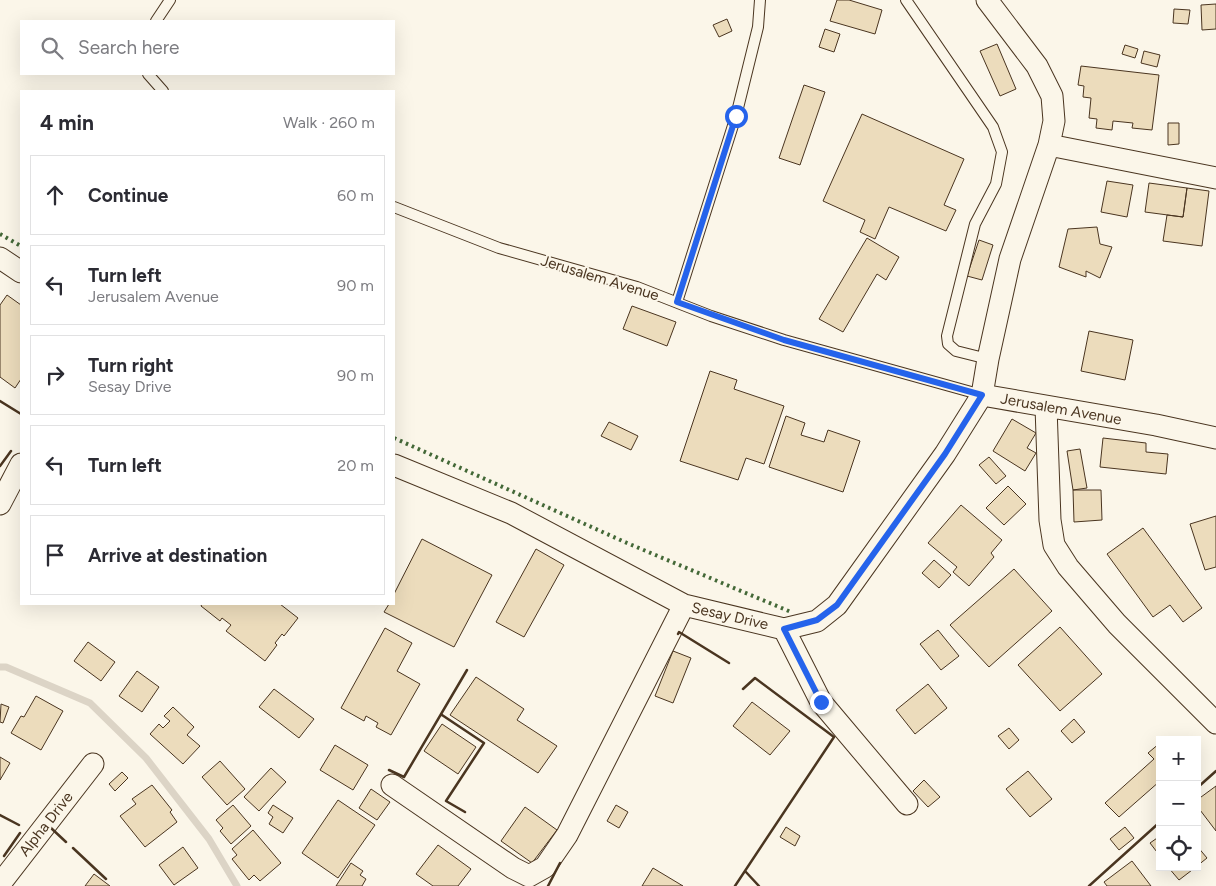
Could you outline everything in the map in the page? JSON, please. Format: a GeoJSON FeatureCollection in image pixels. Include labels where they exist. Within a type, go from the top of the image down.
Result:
{"type":"FeatureCollection","features":[{"type":"Feature","properties":{"kind":"street"},"geometry":{"type":"LineString","coordinates":[[982,395],[1010,259],[1049,144],[1054,121],[1052,96],[1037,66],[987,0]]}},
{"type":"Feature","properties":{"kind":"street"},"geometry":{"type":"LineString","coordinates":[[1049,144],[1216,178]]}},
{"type":"Feature","properties":{"kind":"street"},"geometry":{"type":"LineString","coordinates":[[0,258],[20,271]]}},
{"type":"Feature","properties":{"kind":"street","name":"Jerusalem Avenue"},"geometry":{"type":"LineString","coordinates":[[982,395],[1216,438]]}},
{"type":"Feature","properties":{"kind":"street","name":"Sesay Drive"},"geometry":{"type":"LineString","coordinates":[[395,464],[511,513],[684,605],[784,629],[817,620],[837,605],[945,454],[982,395]]}},
{"type":"Feature","properties":{"kind":"street"},"geometry":{"type":"LineString","coordinates":[[1046,407],[1050,520],[1054,545],[1068,567],[1117,624],[1216,723]]}},
{"type":"Feature","properties":{"kind":"street"},"geometry":{"type":"LineString","coordinates":[[0,504],[20,466]]}},
{"type":"Feature","properties":{"kind":"street"},"geometry":{"type":"LineString","coordinates":[[392,785],[533,881],[567,835],[684,605]]}},
{"type":"Feature","properties":{"kind":"street"},"geometry":{"type":"LineString","coordinates":[[784,629],[821,702],[907,804]]}},
{"type":"Feature","properties":{"kind":"street","name":"Alpha Drive"},"geometry":{"type":"LineString","coordinates":[[0,884],[93,764]]}},
{"type":"Feature","properties":{"kind":"lane"},"geometry":{"type":"LineString","coordinates":[[157,20],[170,0]]}},
{"type":"Feature","properties":{"kind":"lane"},"geometry":{"type":"LineString","coordinates":[[677,302],[736,116],[758,27],[760,0]]}},
{"type":"Feature","properties":{"kind":"lane"},"geometry":{"type":"LineString","coordinates":[[906,0],[993,127],[1002,152],[996,184],[975,224],[947,336],[948,344],[956,351],[988,359]]}},
{"type":"Feature","properties":{"kind":"lane"},"geometry":{"type":"LineString","coordinates":[[149,75],[163,90]]}},
{"type":"Feature","properties":{"kind":"lane","name":"Jerusalem Avenue"},"geometry":{"type":"LineString","coordinates":[[395,207],[499,248],[637,287],[784,340],[982,395]]}},
{"type":"Feature","properties":{"kind":"building"},"geometry":{"type":"Polygon","coordinates":[[[837,0],[849,0],[882,10],[875,34],[830,21],[837,0]]]}},
{"type":"Feature","properties":{"kind":"building"},"geometry":{"type":"Polygon","coordinates":[[[1216,4],[1216,29],[1202,30],[1201,5],[1216,4]]]}},
{"type":"Feature","properties":{"kind":"building"},"geometry":{"type":"Polygon","coordinates":[[[1174,9],[1190,10],[1188,24],[1173,23],[1174,9]]]}},
{"type":"Feature","properties":{"kind":"building"},"geometry":{"type":"Polygon","coordinates":[[[727,19],[732,31],[719,37],[713,25],[727,19]]]}},
{"type":"Feature","properties":{"kind":"building"},"geometry":{"type":"Polygon","coordinates":[[[825,29],[840,34],[834,52],[819,47],[825,29]]]}},
{"type":"Feature","properties":{"kind":"building"},"geometry":{"type":"Polygon","coordinates":[[[997,44],[1016,89],[1000,96],[980,51],[997,44]]]}},
{"type":"Feature","properties":{"kind":"building"},"geometry":{"type":"Polygon","coordinates":[[[1125,45],[1138,49],[1135,58],[1122,54],[1125,45]]]}},
{"type":"Feature","properties":{"kind":"building"},"geometry":{"type":"Polygon","coordinates":[[[1144,51],[1160,55],[1157,67],[1141,63],[1144,51]]]}},
{"type":"Feature","properties":{"kind":"building"},"geometry":{"type":"Polygon","coordinates":[[[1081,66],[1159,75],[1152,130],[1132,128],[1133,123],[1113,121],[1112,130],[1096,128],[1097,119],[1089,118],[1091,98],[1083,97],[1084,86],[1078,85],[1081,66]]]}},
{"type":"Feature","properties":{"kind":"building"},"geometry":{"type":"Polygon","coordinates":[[[804,85],[825,92],[800,165],[779,158],[804,85]]]}},
{"type":"Feature","properties":{"kind":"building"},"geometry":{"type":"Polygon","coordinates":[[[862,114],[964,159],[944,205],[956,210],[946,231],[889,207],[875,239],[860,232],[865,220],[823,201],[862,114]]]}},
{"type":"Feature","properties":{"kind":"building"},"geometry":{"type":"Polygon","coordinates":[[[1168,123],[1179,123],[1179,144],[1168,145],[1168,123]]]}},
{"type":"Feature","properties":{"kind":"building"},"geometry":{"type":"Polygon","coordinates":[[[1107,181],[1133,185],[1127,217],[1101,212],[1107,181]]]}},
{"type":"Feature","properties":{"kind":"building"},"geometry":{"type":"Polygon","coordinates":[[[1149,183],[1187,188],[1183,217],[1145,212],[1149,183]]]}},
{"type":"Feature","properties":{"kind":"building"},"geometry":{"type":"Polygon","coordinates":[[[1187,188],[1209,191],[1202,246],[1163,241],[1167,215],[1183,217],[1187,188]]]}},
{"type":"Feature","properties":{"kind":"building"},"geometry":{"type":"Polygon","coordinates":[[[1097,227],[1100,244],[1112,247],[1100,278],[1086,271],[1086,277],[1059,267],[1068,229],[1097,227]]]}},
{"type":"Feature","properties":{"kind":"building"},"geometry":{"type":"Polygon","coordinates":[[[867,238],[899,257],[886,280],[877,274],[843,332],[819,319],[867,238]]]}},
{"type":"Feature","properties":{"kind":"building"},"geometry":{"type":"Polygon","coordinates":[[[979,240],[993,245],[982,280],[967,276],[979,240]]]}},
{"type":"Feature","properties":{"kind":"building"},"geometry":{"type":"Polygon","coordinates":[[[7,295],[20,304],[20,380],[15,388],[0,377],[0,305],[7,295]]]}},
{"type":"Feature","properties":{"kind":"building"},"geometry":{"type":"Polygon","coordinates":[[[632,306],[676,322],[667,346],[623,329],[632,306]]]}},
{"type":"Feature","properties":{"kind":"building"},"geometry":{"type":"Polygon","coordinates":[[[1089,331],[1133,340],[1125,380],[1081,371],[1089,331]]]}},
{"type":"Feature","properties":{"kind":"building"},"geometry":{"type":"Polygon","coordinates":[[[710,371],[737,380],[734,389],[784,406],[764,464],[746,458],[738,480],[680,461],[710,371]]]}},
{"type":"Feature","properties":{"kind":"building"},"geometry":{"type":"Polygon","coordinates":[[[786,416],[805,423],[801,435],[824,442],[828,430],[860,441],[843,492],[769,467],[786,416]]]}},
{"type":"Feature","properties":{"kind":"building"},"geometry":{"type":"Polygon","coordinates":[[[1012,419],[1036,433],[1027,448],[1036,453],[1025,471],[993,451],[1012,419]]]}},
{"type":"Feature","properties":{"kind":"building"},"geometry":{"type":"Polygon","coordinates":[[[609,422],[638,436],[631,450],[601,436],[609,422]]]}},
{"type":"Feature","properties":{"kind":"building"},"geometry":{"type":"Polygon","coordinates":[[[1103,438],[1146,443],[1146,452],[1168,454],[1166,474],[1100,467],[1103,438]]]}},
{"type":"Feature","properties":{"kind":"building"},"geometry":{"type":"Polygon","coordinates":[[[1080,449],[1087,488],[1073,490],[1067,451],[1080,449]]]}},
{"type":"Feature","properties":{"kind":"building"},"geometry":{"type":"Polygon","coordinates":[[[989,457],[1006,476],[996,484],[979,465],[989,457]]]}},
{"type":"Feature","properties":{"kind":"building"},"geometry":{"type":"Polygon","coordinates":[[[1008,486],[1026,504],[1004,525],[986,508],[1008,486]]]}},
{"type":"Feature","properties":{"kind":"building"},"geometry":{"type":"Polygon","coordinates":[[[1073,490],[1101,490],[1102,520],[1074,522],[1073,490]]]}},
{"type":"Feature","properties":{"kind":"building"},"geometry":{"type":"Polygon","coordinates":[[[961,505],[1002,540],[991,553],[994,557],[969,586],[953,572],[957,567],[928,543],[961,505]]]}},
{"type":"Feature","properties":{"kind":"building"},"geometry":{"type":"Polygon","coordinates":[[[1216,516],[1216,567],[1205,570],[1190,524],[1216,516]]]}},
{"type":"Feature","properties":{"kind":"building"},"geometry":{"type":"Polygon","coordinates":[[[1143,528],[1202,608],[1183,622],[1170,605],[1153,617],[1107,554],[1143,528]]]}},
{"type":"Feature","properties":{"kind":"building"},"geometry":{"type":"Polygon","coordinates":[[[422,539],[492,575],[454,647],[384,612],[388,605],[395,605],[395,592],[422,539]]]}},
{"type":"Feature","properties":{"kind":"building"},"geometry":{"type":"Polygon","coordinates":[[[536,549],[564,565],[524,637],[496,622],[536,549]]]}},
{"type":"Feature","properties":{"kind":"building"},"geometry":{"type":"Polygon","coordinates":[[[934,560],[951,575],[939,588],[922,573],[934,560]]]}},
{"type":"Feature","properties":{"kind":"building"},"geometry":{"type":"Polygon","coordinates":[[[1014,569],[1052,611],[989,667],[950,625],[1014,569]]]}},
{"type":"Feature","properties":{"kind":"building"},"geometry":{"type":"Polygon","coordinates":[[[281,605],[298,618],[284,636],[282,634],[275,643],[277,645],[265,661],[226,631],[231,625],[222,618],[220,621],[201,606],[281,605]]]}},
{"type":"Feature","properties":{"kind":"building"},"geometry":{"type":"Polygon","coordinates":[[[1060,627],[1102,674],[1060,711],[1018,665],[1060,627]]]}},
{"type":"Feature","properties":{"kind":"building"},"geometry":{"type":"Polygon","coordinates":[[[385,628],[412,643],[397,671],[420,684],[391,735],[376,727],[378,723],[366,716],[364,721],[341,708],[385,628]]]}},
{"type":"Feature","properties":{"kind":"building"},"geometry":{"type":"Polygon","coordinates":[[[938,630],[959,656],[941,670],[920,644],[938,630]]]}},
{"type":"Feature","properties":{"kind":"building"},"geometry":{"type":"Polygon","coordinates":[[[88,642],[115,662],[101,681],[74,661],[88,642]]]}},
{"type":"Feature","properties":{"kind":"building"},"geometry":{"type":"Polygon","coordinates":[[[673,651],[691,658],[673,703],[655,696],[673,651]]]}},
{"type":"Feature","properties":{"kind":"building"},"geometry":{"type":"Polygon","coordinates":[[[137,671],[159,687],[142,712],[119,696],[137,671]]]}},
{"type":"Feature","properties":{"kind":"building"},"geometry":{"type":"Polygon","coordinates":[[[476,677],[524,709],[517,720],[557,746],[538,773],[450,715],[476,677]]]}},
{"type":"Feature","properties":{"kind":"building"},"geometry":{"type":"Polygon","coordinates":[[[928,684],[947,708],[915,734],[896,710],[928,684]]]}},
{"type":"Feature","properties":{"kind":"building"},"geometry":{"type":"Polygon","coordinates":[[[274,689],[314,719],[299,738],[259,707],[274,689]]]}},
{"type":"Feature","properties":{"kind":"building"},"geometry":{"type":"Polygon","coordinates":[[[36,696],[63,711],[41,750],[11,733],[21,716],[24,717],[36,696]]]}},
{"type":"Feature","properties":{"kind":"building"},"geometry":{"type":"Polygon","coordinates":[[[752,702],[790,731],[770,755],[733,726],[752,702]]]}},
{"type":"Feature","properties":{"kind":"building"},"geometry":{"type":"Polygon","coordinates":[[[1,704],[9,707],[3,723],[0,722],[1,704]]]}},
{"type":"Feature","properties":{"kind":"building"},"geometry":{"type":"Polygon","coordinates":[[[173,707],[194,727],[187,735],[200,746],[183,764],[150,734],[159,724],[163,728],[170,721],[164,716],[173,707]]]}},
{"type":"Feature","properties":{"kind":"building"},"geometry":{"type":"Polygon","coordinates":[[[1074,719],[1085,732],[1072,743],[1061,731],[1074,719]]]}},
{"type":"Feature","properties":{"kind":"building"},"geometry":{"type":"Polygon","coordinates":[[[442,724],[476,747],[458,774],[424,751],[442,724]]]}},
{"type":"Feature","properties":{"kind":"building"},"geometry":{"type":"Polygon","coordinates":[[[1009,728],[1019,740],[1009,749],[998,736],[1009,728]]]}},
{"type":"Feature","properties":{"kind":"building"},"geometry":{"type":"Polygon","coordinates":[[[335,745],[368,765],[353,790],[320,770],[335,745]]]}},
{"type":"Feature","properties":{"kind":"building"},"geometry":{"type":"Polygon","coordinates":[[[1156,746],[1156,785],[1119,817],[1105,803],[1154,759],[1148,753],[1156,746]]]}},
{"type":"Feature","properties":{"kind":"building"},"geometry":{"type":"Polygon","coordinates":[[[0,757],[10,763],[0,780],[0,757]]]}},
{"type":"Feature","properties":{"kind":"building"},"geometry":{"type":"Polygon","coordinates":[[[220,761],[245,789],[227,805],[202,777],[220,761]]]}},
{"type":"Feature","properties":{"kind":"building"},"geometry":{"type":"Polygon","coordinates":[[[271,768],[286,782],[259,811],[244,797],[271,768]]]}},
{"type":"Feature","properties":{"kind":"building"},"geometry":{"type":"Polygon","coordinates":[[[1028,771],[1052,799],[1030,817],[1006,789],[1028,771]]]}},
{"type":"Feature","properties":{"kind":"building"},"geometry":{"type":"Polygon","coordinates":[[[122,772],[128,778],[115,791],[109,784],[122,772]]]}},
{"type":"Feature","properties":{"kind":"building"},"geometry":{"type":"Polygon","coordinates":[[[924,780],[940,797],[928,807],[913,791],[924,780]]]}},
{"type":"Feature","properties":{"kind":"building"},"geometry":{"type":"Polygon","coordinates":[[[152,785],[172,810],[170,812],[177,822],[145,847],[120,816],[136,804],[132,799],[152,785]]]}},
{"type":"Feature","properties":{"kind":"building"},"geometry":{"type":"Polygon","coordinates":[[[1216,786],[1216,831],[1201,811],[1201,797],[1216,786]]]}},
{"type":"Feature","properties":{"kind":"building"},"geometry":{"type":"Polygon","coordinates":[[[371,789],[390,802],[377,820],[359,808],[371,789]]]}},
{"type":"Feature","properties":{"kind":"building"},"geometry":{"type":"Polygon","coordinates":[[[338,800],[375,825],[338,878],[302,853],[338,800]]]}},
{"type":"Feature","properties":{"kind":"building"},"geometry":{"type":"Polygon","coordinates":[[[233,805],[251,826],[231,844],[220,831],[223,828],[216,820],[233,805]]]}},
{"type":"Feature","properties":{"kind":"building"},"geometry":{"type":"Polygon","coordinates":[[[273,805],[293,818],[283,833],[269,824],[273,817],[268,813],[273,805]]]}},
{"type":"Feature","properties":{"kind":"building"},"geometry":{"type":"Polygon","coordinates":[[[616,805],[628,812],[619,828],[607,821],[616,805]]]}},
{"type":"Feature","properties":{"kind":"building"},"geometry":{"type":"Polygon","coordinates":[[[525,807],[557,830],[532,863],[501,841],[525,807]]]}},
{"type":"Feature","properties":{"kind":"building"},"geometry":{"type":"Polygon","coordinates":[[[786,827],[800,836],[795,846],[780,837],[786,827]]]}},
{"type":"Feature","properties":{"kind":"building"},"geometry":{"type":"Polygon","coordinates":[[[1125,827],[1134,838],[1119,850],[1110,839],[1125,827]]]}},
{"type":"Feature","properties":{"kind":"building"},"geometry":{"type":"Polygon","coordinates":[[[253,830],[281,863],[260,881],[254,875],[249,880],[232,859],[237,855],[232,849],[253,830]]]}},
{"type":"Feature","properties":{"kind":"building"},"geometry":{"type":"Polygon","coordinates":[[[1156,839],[1156,851],[1150,843],[1156,839]]]}},
{"type":"Feature","properties":{"kind":"building"},"geometry":{"type":"Polygon","coordinates":[[[438,845],[471,869],[458,886],[433,886],[416,874],[438,845]]]}},
{"type":"Feature","properties":{"kind":"building"},"geometry":{"type":"Polygon","coordinates":[[[183,847],[198,868],[174,885],[159,865],[183,847]]]}},
{"type":"Feature","properties":{"kind":"building"},"geometry":{"type":"Polygon","coordinates":[[[1201,851],[1207,858],[1201,863],[1201,851]]]}},
{"type":"Feature","properties":{"kind":"building"},"geometry":{"type":"Polygon","coordinates":[[[1132,861],[1151,886],[1107,886],[1104,882],[1132,861]]]}},
{"type":"Feature","properties":{"kind":"building"},"geometry":{"type":"Polygon","coordinates":[[[351,863],[363,871],[360,875],[366,879],[362,886],[336,886],[351,863]]]}},
{"type":"Feature","properties":{"kind":"building"},"geometry":{"type":"Polygon","coordinates":[[[653,868],[683,886],[642,886],[653,868]]]}},
{"type":"Feature","properties":{"kind":"building"},"geometry":{"type":"Polygon","coordinates":[[[1171,871],[1191,871],[1179,880],[1171,871]]]}},
{"type":"Feature","properties":{"kind":"building"},"geometry":{"type":"Polygon","coordinates":[[[94,874],[110,886],[85,886],[94,874]]]}},
{"type":"Feature","properties":{"kind":"waterway"},"geometry":{"type":"LineString","coordinates":[[0,667],[6,667],[90,703],[146,758],[209,839],[237,886]]}},
{"type":"Feature","properties":{"kind":"hedge"},"geometry":{"type":"LineString","coordinates":[[0,234],[20,245]]}},
{"type":"Feature","properties":{"kind":"hedge"},"geometry":{"type":"LineString","coordinates":[[395,438],[627,543],[791,612]]}},
{"type":"Feature","properties":{"kind":"wall"},"geometry":{"type":"LineString","coordinates":[[0,401],[20,413]]}},
{"type":"Feature","properties":{"kind":"wall"},"geometry":{"type":"LineString","coordinates":[[0,466],[11,451]]}},
{"type":"Feature","properties":{"kind":"wall"},"geometry":{"type":"LineString","coordinates":[[678,634],[679,632],[729,663]]}},
{"type":"Feature","properties":{"kind":"wall"},"geometry":{"type":"LineString","coordinates":[[389,770],[404,777],[467,670]]}},
{"type":"Feature","properties":{"kind":"wall"},"geometry":{"type":"LineString","coordinates":[[735,886],[834,737],[755,678],[743,689]]}},
{"type":"Feature","properties":{"kind":"wall"},"geometry":{"type":"LineString","coordinates":[[442,715],[484,743],[446,801],[465,812]]}},
{"type":"Feature","properties":{"kind":"wall"},"geometry":{"type":"LineString","coordinates":[[1201,784],[1216,771]]}},
{"type":"Feature","properties":{"kind":"wall"},"geometry":{"type":"LineString","coordinates":[[0,815],[19,825]]}},
{"type":"Feature","properties":{"kind":"wall"},"geometry":{"type":"LineString","coordinates":[[1089,886],[1156,826]]}},
{"type":"Feature","properties":{"kind":"wall"},"geometry":{"type":"LineString","coordinates":[[51,828],[66,842]]}},
{"type":"Feature","properties":{"kind":"wall"},"geometry":{"type":"LineString","coordinates":[[4,856],[20,833]]}},
{"type":"Feature","properties":{"kind":"wall"},"geometry":{"type":"LineString","coordinates":[[73,848],[106,879]]}},
{"type":"Feature","properties":{"kind":"wall"},"geometry":{"type":"LineString","coordinates":[[548,886],[560,863]]}},
{"type":"Feature","properties":{"kind":"wall"},"geometry":{"type":"LineString","coordinates":[[745,871],[759,886]]}},
{"type":"Feature","properties":{"kind":"route"},"geometry":{"type":"LineString","coordinates":[[736,116],[677,302],[711,316],[784,340],[982,395],[945,454],[837,605],[817,620],[784,629],[821,702]]}}]}
